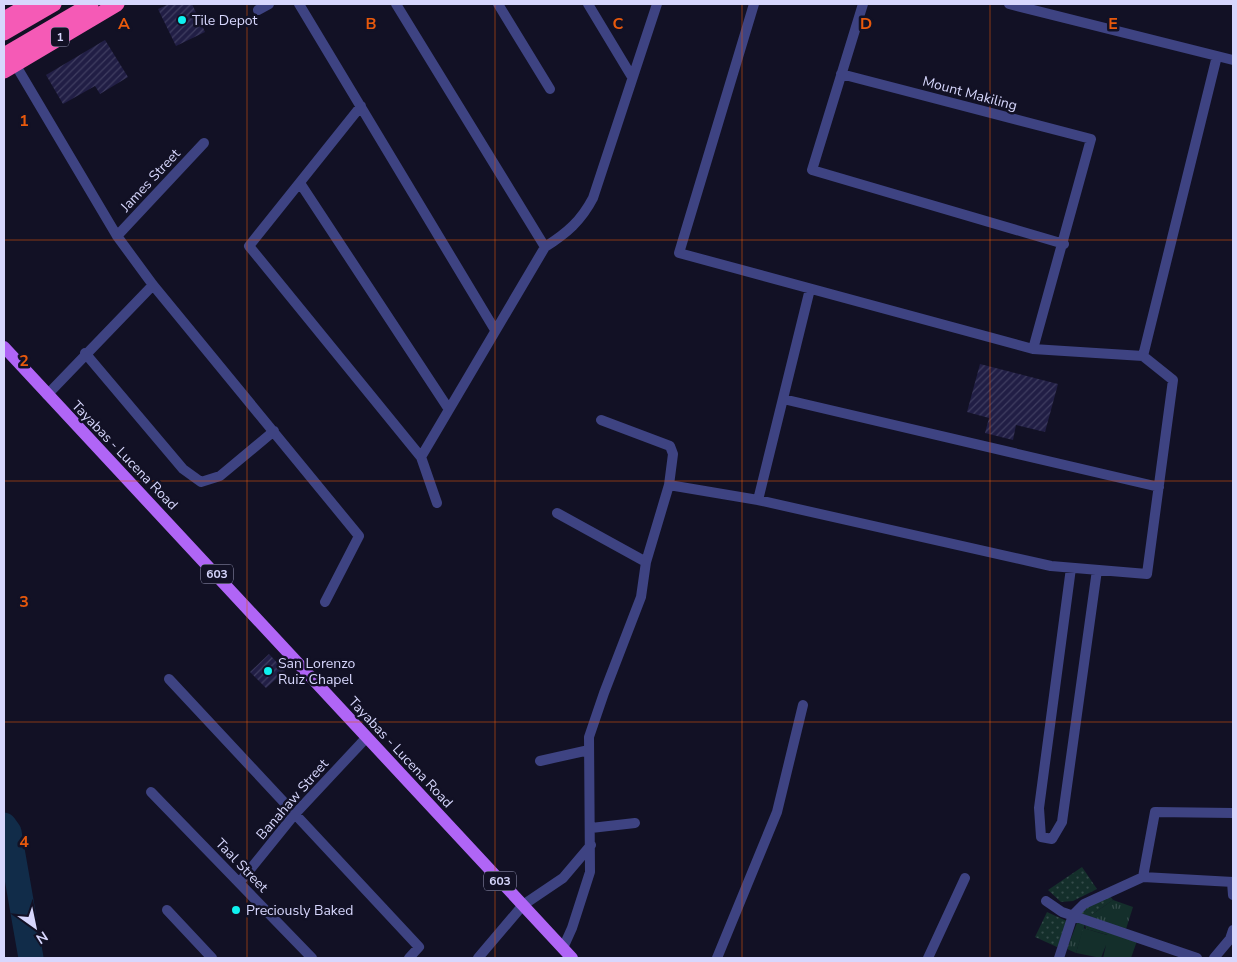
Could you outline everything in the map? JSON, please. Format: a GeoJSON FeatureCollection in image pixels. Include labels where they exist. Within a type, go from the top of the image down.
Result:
{"type":"FeatureCollection","features":[{"type":"Feature","properties":{"kind":"highway"},"geometry":{"type":"LineString","coordinates":[[4,19],[30,4]]}},
{"type":"Feature","properties":{"kind":"highway","name":"1"},"geometry":{"type":"LineString","coordinates":[[4,33],[54,4]]}},
{"type":"Feature","properties":{"kind":"highway","name":"1"},"geometry":{"type":"LineString","coordinates":[[8,63],[91,4]]}},
{"type":"Feature","properties":{"kind":"highway","name":"1"},"geometry":{"type":"LineString","coordinates":[[8,63],[117,4]]}},
{"type":"Feature","properties":{"kind":"main road","name":"Tayabas - Lucena Road"},"geometry":{"type":"LineString","coordinates":[[4,347],[47,395],[180,534],[572,958]]}},
{"type":"Feature","properties":{"kind":"street"},"geometry":{"type":"LineString","coordinates":[[258,10],[269,4]]}},
{"type":"Feature","properties":{"kind":"street"},"geometry":{"type":"LineString","coordinates":[[299,4],[495,330]]}},
{"type":"Feature","properties":{"kind":"street"},"geometry":{"type":"LineString","coordinates":[[396,4],[545,247]]}},
{"type":"Feature","properties":{"kind":"street"},"geometry":{"type":"LineString","coordinates":[[498,4],[550,89]]}},
{"type":"Feature","properties":{"kind":"street"},"geometry":{"type":"LineString","coordinates":[[588,4],[632,77]]}},
{"type":"Feature","properties":{"kind":"street"},"geometry":{"type":"LineString","coordinates":[[420,457],[545,247],[570,230],[584,215],[592,198],[657,4]]}},
{"type":"Feature","properties":{"kind":"street"},"geometry":{"type":"LineString","coordinates":[[669,485],[758,500],[1051,566],[1147,574],[1173,380],[1143,356],[1034,349],[679,253],[754,4]]}},
{"type":"Feature","properties":{"kind":"street"},"geometry":{"type":"LineString","coordinates":[[863,4],[812,170],[1064,244],[1034,349]]}},
{"type":"Feature","properties":{"kind":"street"},"geometry":{"type":"LineString","coordinates":[[1009,4],[1233,60]]}},
{"type":"Feature","properties":{"kind":"street"},"geometry":{"type":"LineString","coordinates":[[1143,356],[1217,56]]}},
{"type":"Feature","properties":{"kind":"street"},"geometry":{"type":"LineString","coordinates":[[8,63],[117,236],[153,285],[358,536],[325,602]]}},
{"type":"Feature","properties":{"kind":"street","name":"Mount Makiling"},"geometry":{"type":"LineString","coordinates":[[841,74],[1091,139],[1064,244]]}},
{"type":"Feature","properties":{"kind":"street"},"geometry":{"type":"LineString","coordinates":[[361,106],[248,246],[420,457],[437,503]]}},
{"type":"Feature","properties":{"kind":"street","name":"James Street"},"geometry":{"type":"LineString","coordinates":[[117,236],[204,143]]}},
{"type":"Feature","properties":{"kind":"street"},"geometry":{"type":"LineString","coordinates":[[300,183],[448,408]]}},
{"type":"Feature","properties":{"kind":"street"},"geometry":{"type":"LineString","coordinates":[[47,395],[85,353],[153,285]]}},
{"type":"Feature","properties":{"kind":"street"},"geometry":{"type":"LineString","coordinates":[[758,500],[810,289]]}},
{"type":"Feature","properties":{"kind":"street"},"geometry":{"type":"LineString","coordinates":[[85,353],[183,469],[201,482],[220,476],[274,431]]}},
{"type":"Feature","properties":{"kind":"street"},"geometry":{"type":"LineString","coordinates":[[783,399],[1159,487]]}},
{"type":"Feature","properties":{"kind":"street"},"geometry":{"type":"LineString","coordinates":[[563,948],[572,928],[590,872],[589,737],[641,598],[646,562],[669,485],[673,454],[670,446],[601,420]]}},
{"type":"Feature","properties":{"kind":"street"},"geometry":{"type":"LineString","coordinates":[[557,513],[646,562]]}},
{"type":"Feature","properties":{"kind":"street"},"geometry":{"type":"LineString","coordinates":[[1071,568],[1039,808],[1042,837],[1052,839],[1062,822],[1097,570]]}},
{"type":"Feature","properties":{"kind":"street"},"geometry":{"type":"LineString","coordinates":[[169,679],[294,816],[419,947],[409,958]]}},
{"type":"Feature","properties":{"kind":"street"},"geometry":{"type":"LineString","coordinates":[[717,958],[777,812],[803,705]]}},
{"type":"Feature","properties":{"kind":"street","name":"Banahaw Street"},"geometry":{"type":"LineString","coordinates":[[240,882],[294,816],[366,737]]}},
{"type":"Feature","properties":{"kind":"street"},"geometry":{"type":"LineString","coordinates":[[540,761],[589,750]]}},
{"type":"Feature","properties":{"kind":"street","name":"Taal Street"},"geometry":{"type":"LineString","coordinates":[[151,792],[312,958]]}},
{"type":"Feature","properties":{"kind":"street"},"geometry":{"type":"LineString","coordinates":[[1143,877],[1154,812],[1233,813]]}},
{"type":"Feature","properties":{"kind":"street"},"geometry":{"type":"LineString","coordinates":[[591,828],[635,824]]}},
{"type":"Feature","properties":{"kind":"street"},"geometry":{"type":"LineString","coordinates":[[478,958],[523,905],[563,878],[591,845]]}},
{"type":"Feature","properties":{"kind":"street"},"geometry":{"type":"LineString","coordinates":[[1059,958],[1073,916],[1084,904],[1143,877],[1232,882],[1233,894]]}},
{"type":"Feature","properties":{"kind":"street"},"geometry":{"type":"LineString","coordinates":[[928,958],[965,878]]}},
{"type":"Feature","properties":{"kind":"street"},"geometry":{"type":"LineString","coordinates":[[1046,901],[1062,912],[1196,958]]}},
{"type":"Feature","properties":{"kind":"street"},"geometry":{"type":"LineString","coordinates":[[167,910],[212,958]]}},
{"type":"Feature","properties":{"kind":"street"},"geometry":{"type":"LineString","coordinates":[[1214,958],[1230,939],[1233,930]]}},
{"type":"Feature","properties":{"kind":"green space"},"geometry":{"type":"Polygon","coordinates":[[[1082,867],[1097,889],[1073,901],[1061,902],[1048,890],[1082,867]]]}},
{"type":"Feature","properties":{"kind":"green space"},"geometry":{"type":"Polygon","coordinates":[[[1110,896],[1113,900],[1087,918],[1076,916],[1086,906],[1110,896]]]}},
{"type":"Feature","properties":{"kind":"green space"},"geometry":{"type":"Polygon","coordinates":[[[1113,900],[1133,907],[1126,929],[1087,918],[1113,900]]]}},
{"type":"Feature","properties":{"kind":"green space"},"geometry":{"type":"Polygon","coordinates":[[[1047,912],[1069,922],[1057,947],[1035,937],[1047,912]]]}},
{"type":"Feature","properties":{"kind":"green space"},"geometry":{"type":"Polygon","coordinates":[[[1078,920],[1110,932],[1108,935],[1086,929],[1085,924],[1076,953],[1067,949],[1078,920]]]}},
{"type":"Feature","properties":{"kind":"green space"},"geometry":{"type":"Polygon","coordinates":[[[1083,928],[1107,935],[1109,932],[1137,941],[1131,958],[1103,958],[1106,945],[1101,958],[1076,953],[1083,928]]]}},
{"type":"Feature","properties":{"kind":"building","name":"Tile Depot"},"geometry":{"type":"Polygon","coordinates":[[[169,4],[192,4],[205,32],[176,46],[158,9],[169,4]]]}},
{"type":"Feature","properties":{"kind":"building"},"geometry":{"type":"Polygon","coordinates":[[[105,40],[128,77],[100,94],[95,86],[63,104],[46,75],[105,40]]]}},
{"type":"Feature","properties":{"kind":"building"},"geometry":{"type":"Polygon","coordinates":[[[980,364],[1058,384],[1045,432],[1016,425],[1013,440],[985,433],[989,418],[967,412],[980,364]]]}},
{"type":"Feature","properties":{"kind":"building","name":"San Lorenzo Ruiz Chapel"},"geometry":{"type":"Polygon","coordinates":[[[269,654],[285,671],[266,688],[250,672],[269,654]]]}},
{"type":"Feature","properties":{"kind":"waterway"},"geometry":{"type":"LineString","coordinates":[[4,825],[9,832],[31,958]]}},
{"type":"Feature","properties":{"kind":"place","name":"Tile Depot"},"geometry":{"type":"Point","coordinates":[182,20]}},
{"type":"Feature","properties":{"kind":"place","name":"San Lorenzo Ruiz Chapel"},"geometry":{"type":"Point","coordinates":[268,671]}},
{"type":"Feature","properties":{"kind":"place","name":"Preciously Baked"},"geometry":{"type":"Point","coordinates":[236,910]}}]}
